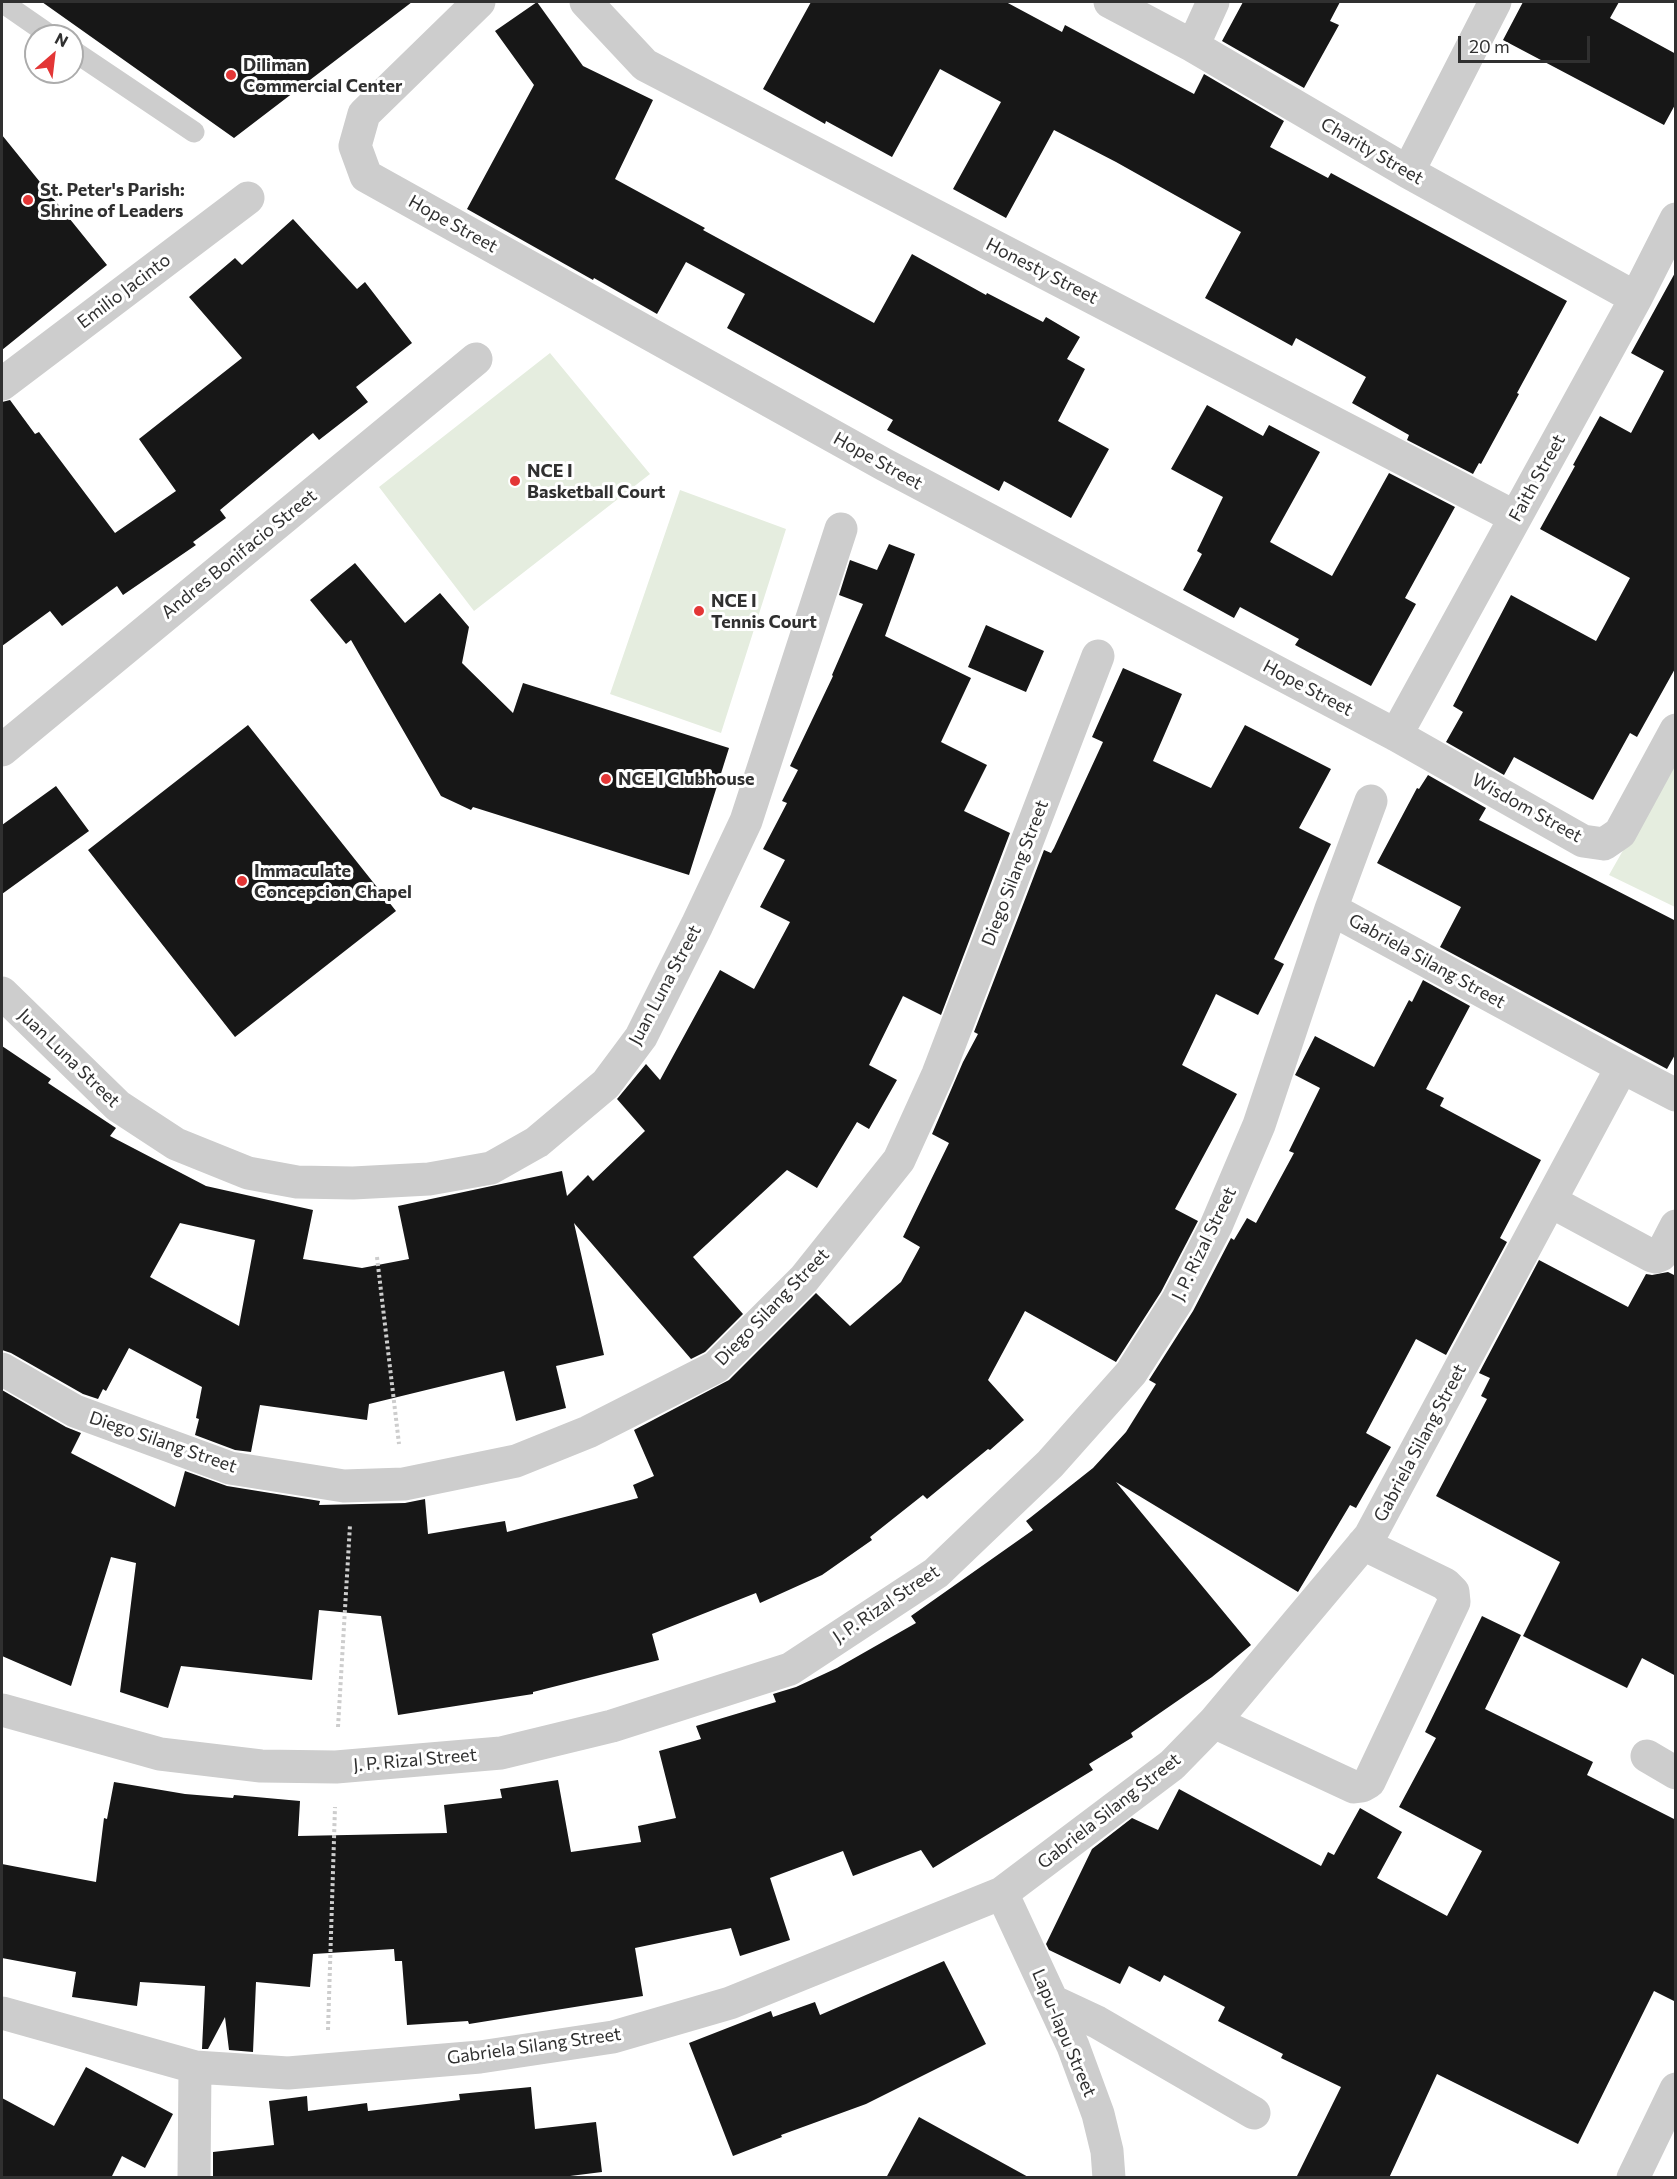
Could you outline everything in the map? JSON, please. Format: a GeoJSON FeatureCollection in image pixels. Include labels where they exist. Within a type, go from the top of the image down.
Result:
{"type":"FeatureCollection","features":[{"type":"Feature","properties":{"kind":"street","name":"Hope Street"},"geometry":{"type":"LineString","coordinates":[[479,2],[364,114],[355,146],[366,176],[885,465],[1396,735]]}},
{"type":"Feature","properties":{"kind":"street","name":"Honesty Street"},"geometry":{"type":"LineString","coordinates":[[586,2],[645,65],[1515,517]]}},
{"type":"Feature","properties":{"kind":"street","name":"Charity Street"},"geometry":{"type":"LineString","coordinates":[[1110,2],[1193,46],[1408,172],[1636,298]]}},
{"type":"Feature","properties":{"kind":"street"},"geometry":{"type":"LineString","coordinates":[[1193,46],[1213,2]]}},
{"type":"Feature","properties":{"kind":"street"},"geometry":{"type":"LineString","coordinates":[[1408,172],[1495,2]]}},
{"type":"Feature","properties":{"kind":"street","name":"Emilio Jacinto"},"geometry":{"type":"LineString","coordinates":[[2,384],[248,198]]}},
{"type":"Feature","properties":{"kind":"street","name":"Faith Street"},"geometry":{"type":"LineString","coordinates":[[1396,735],[1636,298],[1676,219]]}},
{"type":"Feature","properties":{"kind":"street","name":"Andres Bonifacio Street"},"geometry":{"type":"LineString","coordinates":[[2,750],[476,359]]}},
{"type":"Feature","properties":{"kind":"street","name":"Juan Luna Street"},"geometry":{"type":"LineString","coordinates":[[2,993],[118,1106],[176,1144],[248,1173],[297,1182],[353,1184],[429,1179],[491,1168],[537,1142],[606,1084],[641,1037],[746,821],[841,530]]}},
{"type":"Feature","properties":{"kind":"street","name":"Diego Silang Street"},"geometry":{"type":"LineString","coordinates":[[2,1369],[75,1411],[230,1468],[352,1485],[404,1484],[516,1461],[588,1432],[716,1367],[804,1279],[899,1160],[938,1074],[1098,656]]}},
{"type":"Feature","properties":{"kind":"street","name":"Wisdom Street"},"geometry":{"type":"LineString","coordinates":[[1396,735],[1583,841],[1604,844],[1620,833],[1676,730]]}},
{"type":"Feature","properties":{"kind":"street","name":"J. P. Rizal Street"},"geometry":{"type":"LineString","coordinates":[[2,1710],[160,1754],[261,1766],[336,1767],[501,1753],[612,1726],[790,1669],[936,1572],[1050,1464],[1131,1373],[1176,1301],[1216,1226],[1259,1125],[1331,909],[1371,801]]}},
{"type":"Feature","properties":{"kind":"street","name":"Gabriela Silang Street"},"geometry":{"type":"LineString","coordinates":[[2,2013],[195,2067],[288,2073],[480,2057],[613,2037],[730,2003],[1002,1893],[1172,1765],[1214,1722],[1370,1536],[1622,1067],[1331,909]]}},
{"type":"Feature","properties":{"kind":"street"},"geometry":{"type":"LineString","coordinates":[[1622,1067],[1676,1095]]}},
{"type":"Feature","properties":{"kind":"street"},"geometry":{"type":"LineString","coordinates":[[1550,1201],[1656,1257],[1661,1255],[1676,1226]]}},
{"type":"Feature","properties":{"kind":"street"},"geometry":{"type":"LineString","coordinates":[[1214,1722],[1354,1787],[1370,1782],[1454,1602],[1452,1592],[1445,1584],[1363,1544]]}},
{"type":"Feature","properties":{"kind":"street"},"geometry":{"type":"LineString","coordinates":[[1647,1756],[1676,1773]]}},
{"type":"Feature","properties":{"kind":"street","name":"Lapu-lapu Street"},"geometry":{"type":"LineString","coordinates":[[1002,1893],[1073,2046],[1098,2114],[1107,2151],[1109,2178]]}},
{"type":"Feature","properties":{"kind":"street"},"geometry":{"type":"LineString","coordinates":[[1052,2001],[1097,2022],[1254,2114]]}},
{"type":"Feature","properties":{"kind":"street"},"geometry":{"type":"LineString","coordinates":[[194,2178],[195,2067]]}},
{"type":"Feature","properties":{"kind":"street"},"geometry":{"type":"LineString","coordinates":[[1633,2178],[1676,2089]]}},
{"type":"Feature","properties":{"kind":"lane"},"geometry":{"type":"LineString","coordinates":[[2,2],[34,24]]}},
{"type":"Feature","properties":{"kind":"lane"},"geometry":{"type":"LineString","coordinates":[[84,58],[194,132]]}},
{"type":"Feature","properties":{"kind":"path"},"geometry":{"type":"LineString","coordinates":[[377,1257],[404,1484]]}},
{"type":"Feature","properties":{"kind":"path"},"geometry":{"type":"LineString","coordinates":[[326,2070],[336,1767],[352,1485]]}},
{"type":"Feature","properties":{"kind":"shaded area","name":"NCE I Basketball Court"},"geometry":{"type":"Polygon","coordinates":[[[550,353],[650,474],[474,611],[379,487],[550,353]]]}},
{"type":"Feature","properties":{"kind":"shaded area","name":"NCE I Tennis Court"},"geometry":{"type":"Polygon","coordinates":[[[680,490],[786,529],[721,733],[610,694],[680,490]]]}},
{"type":"Feature","properties":{"kind":"shaded area"},"geometry":{"type":"Polygon","coordinates":[[[1675,759],[1675,907],[1609,875],[1675,759]]]}},
{"type":"Feature","properties":{"kind":"building","name":"Diliman Commercial Center"},"geometry":{"type":"Polygon","coordinates":[[[42,2],[412,2],[234,138],[84,32],[84,24],[73,24],[42,2]]]}},
{"type":"Feature","properties":{"kind":"building"},"geometry":{"type":"Polygon","coordinates":[[[537,2],[583,66],[653,100],[615,179],[705,228],[703,230],[874,323],[912,254],[986,295],[987,293],[1043,322],[1046,317],[1080,337],[1067,359],[1085,369],[1058,421],[1109,449],[1071,518],[1004,481],[999,491],[887,430],[893,420],[727,328],[745,294],[686,262],[657,314],[467,209],[534,85],[495,31],[537,2]]]}},
{"type":"Feature","properties":{"kind":"building"},"geometry":{"type":"Polygon","coordinates":[[[811,2],[1006,2],[1062,32],[1065,25],[1194,94],[1204,74],[1284,121],[1270,147],[1328,178],[1331,173],[1567,301],[1481,464],[1479,463],[1473,474],[1407,440],[1409,435],[1352,403],[1366,377],[1296,338],[1292,346],[1205,298],[1241,232],[1116,162],[1054,130],[1006,218],[953,189],[1001,102],[940,69],[892,157],[826,121],[825,124],[763,89],[811,2]]]}},
{"type":"Feature","properties":{"kind":"building"},"geometry":{"type":"Polygon","coordinates":[[[1243,2],[1340,2],[1330,21],[1339,25],[1304,88],[1222,41],[1243,2]]]}},
{"type":"Feature","properties":{"kind":"building"},"geometry":{"type":"Polygon","coordinates":[[[1523,2],[1619,2],[1610,18],[1676,54],[1676,103],[1664,125],[1503,40],[1523,2]]]}},
{"type":"Feature","properties":{"kind":"building","name":"St. Peter's Parish: Shrine of Leaders"},"geometry":{"type":"Polygon","coordinates":[[[2,135],[107,265],[2,350],[2,135]]]}},
{"type":"Feature","properties":{"kind":"building"},"geometry":{"type":"Polygon","coordinates":[[[293,219],[357,289],[365,282],[412,343],[356,387],[368,402],[319,440],[313,433],[220,510],[226,518],[193,542],[196,545],[123,595],[117,586],[62,626],[50,611],[2,646],[2,402],[10,400],[35,434],[39,432],[115,533],[176,491],[139,439],[242,358],[189,297],[235,258],[242,265],[293,219]]]}},
{"type":"Feature","properties":{"kind":"building"},"geometry":{"type":"Polygon","coordinates":[[[1676,271],[1676,667],[1637,737],[1630,733],[1593,800],[1514,757],[1504,775],[1446,742],[1463,712],[1453,706],[1511,595],[1596,641],[1630,578],[1540,529],[1600,416],[1631,433],[1664,371],[1631,353],[1676,271]]]}},
{"type":"Feature","properties":{"kind":"building"},"geometry":{"type":"Polygon","coordinates":[[[1207,405],[1263,436],[1269,425],[1320,452],[1270,542],[1332,576],[1389,473],[1455,507],[1405,598],[1416,604],[1371,686],[1295,645],[1299,639],[1240,607],[1234,618],[1183,590],[1202,554],[1197,551],[1223,497],[1171,469],[1207,405]]]}},
{"type":"Feature","properties":{"kind":"building"},"geometry":{"type":"Polygon","coordinates":[[[889,544],[915,554],[885,636],[971,678],[941,742],[987,765],[964,811],[1010,833],[941,1015],[903,996],[869,1065],[897,1080],[869,1129],[857,1122],[817,1188],[787,1170],[693,1257],[743,1314],[705,1352],[691,1359],[574,1223],[604,1355],[556,1366],[566,1408],[516,1421],[504,1371],[369,1404],[367,1420],[260,1405],[251,1452],[235,1450],[195,1435],[202,1387],[129,1348],[106,1391],[103,1389],[98,1399],[83,1394],[2,1350],[2,1046],[51,1079],[48,1083],[116,1128],[110,1136],[206,1186],[313,1210],[303,1259],[362,1268],[409,1259],[398,1206],[562,1171],[567,1196],[588,1175],[593,1181],[645,1131],[617,1099],[646,1064],[660,1080],[720,970],[754,989],[790,922],[760,907],[785,860],[763,849],[787,803],[782,801],[798,770],[790,766],[833,676],[863,604],[839,595],[850,560],[877,570],[889,544]],[[180,1223],[150,1277],[239,1326],[255,1240],[180,1223]]]}},
{"type":"Feature","properties":{"kind":"building"},"geometry":{"type":"Polygon","coordinates":[[[355,563],[405,623],[440,593],[469,627],[462,663],[513,713],[523,683],[729,748],[689,875],[473,807],[471,810],[441,796],[351,640],[346,644],[310,600],[355,563]]]}},
{"type":"Feature","properties":{"kind":"building"},"geometry":{"type":"Polygon","coordinates":[[[986,625],[1044,651],[1026,692],[968,667],[986,625]]]}},
{"type":"Feature","properties":{"kind":"building"},"geometry":{"type":"Polygon","coordinates":[[[1123,668],[1182,694],[1153,761],[1211,788],[1245,725],[1331,769],[1299,828],[1331,844],[1274,959],[1284,964],[1258,1015],[1216,994],[1182,1065],[1237,1094],[1175,1209],[1198,1221],[1161,1292],[1116,1362],[1025,1311],[988,1380],[1024,1420],[990,1450],[988,1449],[927,1499],[923,1495],[870,1537],[872,1540],[822,1575],[760,1603],[756,1593],[652,1634],[659,1660],[533,1692],[533,1694],[398,1715],[381,1616],[319,1610],[312,1680],[181,1666],[168,1708],[120,1692],[136,1563],[111,1557],[71,1686],[2,1656],[2,1390],[66,1427],[81,1433],[71,1453],[175,1507],[185,1471],[227,1486],[320,1501],[319,1505],[405,1503],[425,1499],[428,1534],[505,1521],[507,1532],[638,1498],[633,1485],[654,1476],[634,1430],[729,1380],[816,1293],[850,1326],[901,1282],[920,1247],[903,1237],[949,1143],[932,1134],[963,1062],[978,1034],[974,1032],[1044,850],[1051,853],[1054,848],[1103,742],[1092,737],[1123,668]]]}},
{"type":"Feature","properties":{"kind":"building","name":"Immaculate Concepcion Chapel"},"geometry":{"type":"Polygon","coordinates":[[[248,725],[396,911],[235,1037],[88,850],[248,725]]]}},
{"type":"Feature","properties":{"kind":"building"},"geometry":{"type":"Polygon","coordinates":[[[1428,775],[1486,808],[1479,820],[1676,921],[1676,1053],[1667,1069],[1440,947],[1461,907],[1377,863],[1417,788],[1419,789],[1428,775]]]}},
{"type":"Feature","properties":{"kind":"building"},"geometry":{"type":"Polygon","coordinates":[[[56,786],[89,831],[2,894],[2,825],[56,786]]]}},
{"type":"Feature","properties":{"kind":"building"},"geometry":{"type":"Polygon","coordinates":[[[1423,980],[1470,1006],[1426,1089],[1444,1098],[1440,1106],[1541,1160],[1500,1238],[1507,1242],[1446,1355],[1416,1339],[1366,1433],[1391,1447],[1356,1508],[1350,1505],[1298,1592],[1116,1482],[1251,1645],[1212,1677],[1131,1733],[1133,1737],[1089,1764],[1093,1770],[933,1868],[921,1850],[853,1876],[843,1851],[770,1878],[790,1940],[740,1956],[731,1928],[635,1948],[643,1996],[469,2024],[468,2021],[407,2025],[402,1961],[395,1961],[394,1949],[313,1954],[310,1987],[256,1982],[253,2052],[229,2050],[225,2017],[208,2049],[202,2049],[205,1986],[140,1982],[137,2006],[72,1997],[76,1972],[2,1958],[2,1864],[96,1882],[104,1818],[107,1819],[114,1782],[185,1794],[233,1798],[234,1795],[300,1801],[298,1836],[447,1833],[444,1805],[502,1798],[500,1789],[558,1780],[571,1852],[641,1842],[638,1826],[676,1818],[659,1751],[701,1739],[696,1726],[776,1702],[773,1694],[796,1687],[837,1668],[916,1623],[911,1616],[1033,1530],[1026,1521],[1093,1468],[1126,1432],[1156,1384],[1149,1380],[1193,1311],[1231,1238],[1234,1240],[1247,1218],[1256,1223],[1294,1153],[1289,1151],[1320,1088],[1295,1075],[1315,1036],[1374,1067],[1409,1000],[1412,1002],[1423,980]]]}},
{"type":"Feature","properties":{"kind":"building"},"geometry":{"type":"Polygon","coordinates":[[[1539,1260],[1628,1307],[1646,1274],[1668,1272],[1676,1276],[1676,1676],[1642,1658],[1627,1688],[1523,1636],[1560,1562],[1436,1496],[1487,1399],[1481,1396],[1490,1378],[1479,1373],[1539,1260]]]}},
{"type":"Feature","properties":{"kind":"building"},"geometry":{"type":"Polygon","coordinates":[[[1482,1616],[1521,1635],[1485,1709],[1593,1762],[1587,1775],[1676,1820],[1676,2002],[1654,1991],[1578,2144],[1437,2074],[1389,2178],[1296,2178],[1341,2087],[1281,2058],[1283,2054],[1218,2021],[1225,2007],[1164,1975],[1160,1982],[1129,1966],[1120,1984],[1049,1950],[1046,1944],[1092,1849],[1132,1818],[1158,1830],[1179,1789],[1321,1866],[1328,1852],[1334,1855],[1360,1808],[1402,1832],[1377,1878],[1447,1916],[1482,1851],[1399,1807],[1436,1738],[1425,1732],[1482,1616]]]}},
{"type":"Feature","properties":{"kind":"building"},"geometry":{"type":"Polygon","coordinates":[[[944,1961],[986,2044],[866,2104],[781,2135],[782,2137],[733,2156],[689,2043],[771,2011],[773,2017],[815,2002],[820,2015],[944,1961]]]}},
{"type":"Feature","properties":{"kind":"building"},"geometry":{"type":"Polygon","coordinates":[[[86,2067],[173,2114],[145,2168],[122,2156],[111,2178],[2,2178],[2,2098],[54,2126],[86,2067]]]}},
{"type":"Feature","properties":{"kind":"building"},"geometry":{"type":"Polygon","coordinates":[[[531,2087],[535,2129],[596,2122],[602,2172],[554,2178],[213,2178],[213,2152],[274,2145],[269,2101],[307,2096],[308,2111],[367,2103],[368,2111],[460,2100],[459,2094],[531,2087]]]}},
{"type":"Feature","properties":{"kind":"building"},"geometry":{"type":"Polygon","coordinates":[[[919,2117],[1030,2178],[886,2178],[919,2117]]]}},
{"type":"Feature","properties":{"kind":"place","name":"Diliman Commercial Center"},"geometry":{"type":"Point","coordinates":[231,75]}},
{"type":"Feature","properties":{"kind":"place","name":"St. Peter's Parish: Shrine of Leaders"},"geometry":{"type":"Point","coordinates":[28,200]}},
{"type":"Feature","properties":{"kind":"place","name":"NCE I Basketball Court"},"geometry":{"type":"Point","coordinates":[515,481]}},
{"type":"Feature","properties":{"kind":"place","name":"NCE I Tennis Court"},"geometry":{"type":"Point","coordinates":[699,611]}},
{"type":"Feature","properties":{"kind":"place","name":"NCE I Clubhouse"},"geometry":{"type":"Point","coordinates":[606,779]}},
{"type":"Feature","properties":{"kind":"place","name":"Immaculate Concepcion Chapel"},"geometry":{"type":"Point","coordinates":[242,881]}}]}
